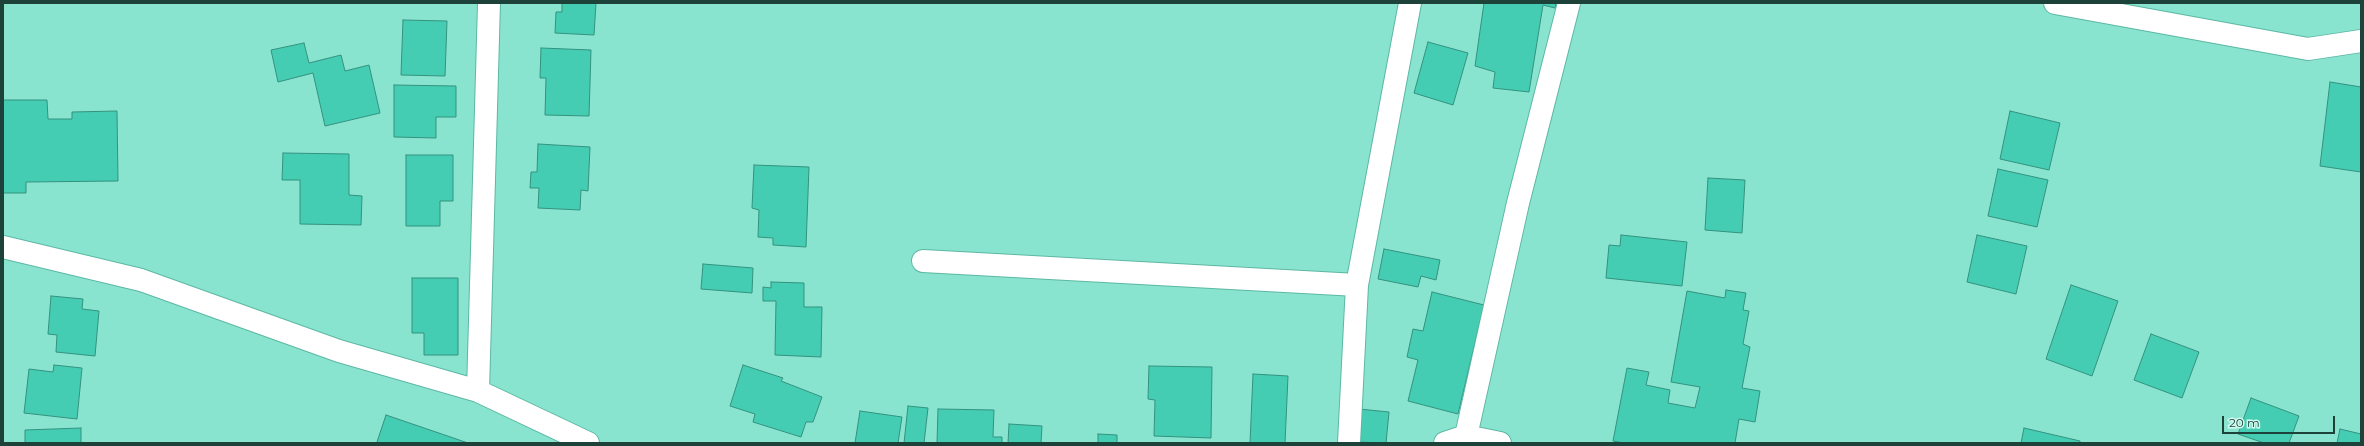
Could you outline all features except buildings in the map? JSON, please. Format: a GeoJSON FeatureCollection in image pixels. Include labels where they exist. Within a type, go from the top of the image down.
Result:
{"type":"FeatureCollection","features":[{"type":"Feature","properties":{"kind":"street"},"geometry":{"type":"LineString","coordinates":[[478,391],[489,3]]}},
{"type":"Feature","properties":{"kind":"street"},"geometry":{"type":"LineString","coordinates":[[1349,443],[1357,285],[1410,3]]}},
{"type":"Feature","properties":{"kind":"street"},"geometry":{"type":"LineString","coordinates":[[1466,436],[1518,203],[1569,3]]}},
{"type":"Feature","properties":{"kind":"street"},"geometry":{"type":"LineString","coordinates":[[2055,3],[2308,49],[2361,42]]}},
{"type":"Feature","properties":{"kind":"street"},"geometry":{"type":"LineString","coordinates":[[3,247],[141,280],[339,351],[478,391],[588,443]]}},
{"type":"Feature","properties":{"kind":"street"},"geometry":{"type":"LineString","coordinates":[[923,262],[1357,285]]}},
{"type":"Feature","properties":{"kind":"street"},"geometry":{"type":"LineString","coordinates":[[1445,443],[1466,436],[1500,443]]}}]}
